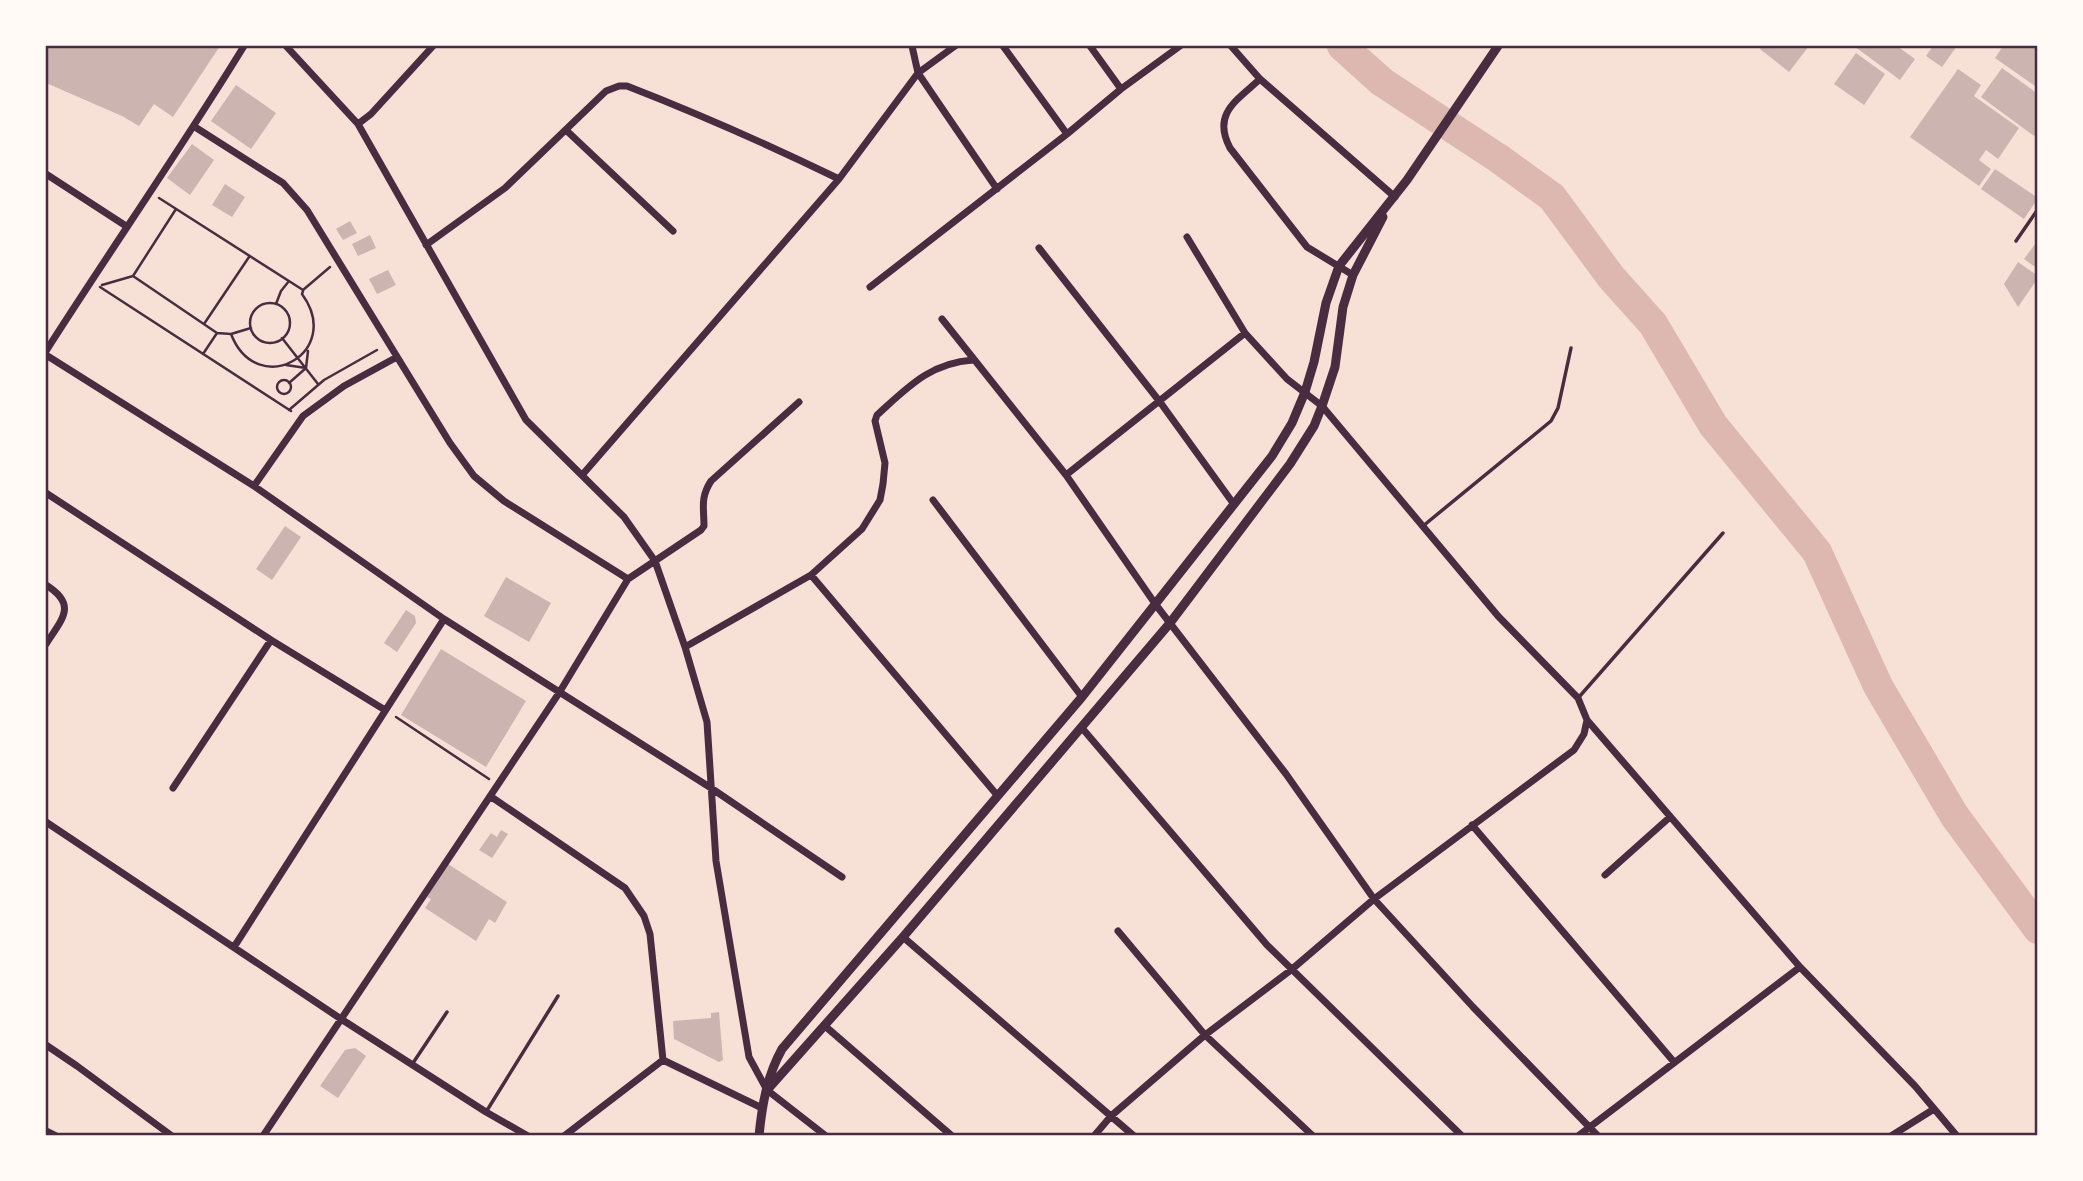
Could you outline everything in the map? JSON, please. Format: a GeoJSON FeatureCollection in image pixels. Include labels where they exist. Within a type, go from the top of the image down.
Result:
{"type":"FeatureCollection","features":[{"type":"Feature","properties":{"kind":"street"},"geometry":{"type":"LineString","coordinates":[[244,46],[195,127],[126,226],[46,353],[254,486],[444,619],[711,788],[842,877]]}},
{"type":"Feature","properties":{"kind":"street"},"geometry":{"type":"LineString","coordinates":[[286,46],[358,124],[526,419],[624,517],[655,561],[685,647],[707,722],[716,861],[749,1057],[767,1090],[826,1136]]}},
{"type":"Feature","properties":{"kind":"street"},"geometry":{"type":"LineString","coordinates":[[358,124],[371,114],[433,46]]}},
{"type":"Feature","properties":{"kind":"street"},"geometry":{"type":"LineString","coordinates":[[912,46],[918,73],[997,189]]}},
{"type":"Feature","properties":{"kind":"street"},"geometry":{"type":"LineString","coordinates":[[583,474],[839,178],[918,73],[955,46]]}},
{"type":"Feature","properties":{"kind":"street"},"geometry":{"type":"LineString","coordinates":[[1003,46],[1067,134]]}},
{"type":"Feature","properties":{"kind":"street"},"geometry":{"type":"LineString","coordinates":[[1090,46],[1121,89]]}},
{"type":"Feature","properties":{"kind":"street"},"geometry":{"type":"LineString","coordinates":[[870,287],[1121,89],[1180,46]]}},
{"type":"Feature","properties":{"kind":"street"},"geometry":{"type":"LineString","coordinates":[[1231,46],[1260,79],[1395,197]]}},
{"type":"Feature","properties":{"kind":"street"},"geometry":{"type":"LineString","coordinates":[[759,1136],[762,1108],[772,1067],[782,1049],[1082,697],[1272,456],[1292,423],[1305,392],[1314,362],[1325,303],[1339,265],[1408,180],[1498,46]]}},
{"type":"Feature","properties":{"kind":"street"},"geometry":{"type":"LineString","coordinates":[[1260,79],[1231,105],[1225,114],[1223,135],[1230,148],[1307,247],[1353,275]]}},
{"type":"Feature","properties":{"kind":"street"},"geometry":{"type":"LineString","coordinates":[[426,245],[505,188],[567,131],[606,90],[619,86],[626,86],[748,135],[839,178]]}},
{"type":"Feature","properties":{"kind":"street"},"geometry":{"type":"LineString","coordinates":[[195,127],[293,192],[307,210],[450,443],[474,476],[504,501],[628,579]]}},
{"type":"Feature","properties":{"kind":"street"},"geometry":{"type":"LineString","coordinates":[[567,131],[673,231]]}},
{"type":"Feature","properties":{"kind":"street"},"geometry":{"type":"LineString","coordinates":[[46,174],[126,226]]}},
{"type":"Feature","properties":{"kind":"street"},"geometry":{"type":"LineString","coordinates":[[767,1090],[904,937],[1170,623],[1290,464],[1314,426],[1335,367],[1343,307],[1353,275],[1395,197]]}},
{"type":"Feature","properties":{"kind":"street"},"geometry":{"type":"LineString","coordinates":[[1187,237],[1245,333],[1287,379],[1322,406],[1498,616],[1578,698],[1587,720],[1800,967],[1915,1086],[1957,1136]]}},
{"type":"Feature","properties":{"kind":"street"},"geometry":{"type":"LineString","coordinates":[[1039,248],[1160,402],[1233,503]]}},
{"type":"Feature","properties":{"kind":"street"},"geometry":{"type":"LineString","coordinates":[[942,319],[1066,475],[1156,605],[1286,774],[1374,899],[1473,1007],[1598,1136]]}},
{"type":"Feature","properties":{"kind":"street"},"geometry":{"type":"LineString","coordinates":[[1066,475],[1245,333]]}},
{"type":"Feature","properties":{"kind":"street"},"geometry":{"type":"LineString","coordinates":[[254,486],[301,418],[344,386],[397,357]]}},
{"type":"Feature","properties":{"kind":"street"},"geometry":{"type":"LineString","coordinates":[[685,647],[811,575],[862,529],[880,500],[885,463],[875,421],[877,415],[933,369],[954,361],[972,360]]}},
{"type":"Feature","properties":{"kind":"street"},"geometry":{"type":"LineString","coordinates":[[263,1136],[559,693],[628,579],[701,530],[704,526],[701,505],[711,481],[799,402]]}},
{"type":"Feature","properties":{"kind":"street"},"geometry":{"type":"LineString","coordinates":[[46,493],[271,640],[385,710]]}},
{"type":"Feature","properties":{"kind":"street"},"geometry":{"type":"LineString","coordinates":[[933,500],[1082,697]]}},
{"type":"Feature","properties":{"kind":"street"},"geometry":{"type":"LineString","coordinates":[[811,575],[997,795]]}},
{"type":"Feature","properties":{"kind":"street"},"geometry":{"type":"LineString","coordinates":[[46,585],[57,592],[65,604],[64,616],[46,644]]}},
{"type":"Feature","properties":{"kind":"street"},"geometry":{"type":"LineString","coordinates":[[234,947],[444,619]]}},
{"type":"Feature","properties":{"kind":"street"},"geometry":{"type":"LineString","coordinates":[[173,788],[271,640]]}},
{"type":"Feature","properties":{"kind":"street"},"geometry":{"type":"LineString","coordinates":[[1094,1136],[1111,1116],[1205,1035],[1291,970],[1374,899],[1574,750],[1584,734],[1587,720]]}},
{"type":"Feature","properties":{"kind":"street"},"geometry":{"type":"LineString","coordinates":[[1082,728],[1213,884],[1291,970],[1405,1077],[1462,1136]]}},
{"type":"Feature","properties":{"kind":"street"},"geometry":{"type":"LineString","coordinates":[[490,796],[625,888],[636,902],[650,934],[663,1060]]}},
{"type":"Feature","properties":{"kind":"street"},"geometry":{"type":"LineString","coordinates":[[1605,875],[1671,817]]}},
{"type":"Feature","properties":{"kind":"street"},"geometry":{"type":"LineString","coordinates":[[46,822],[341,1019],[528,1136]]}},
{"type":"Feature","properties":{"kind":"street"},"geometry":{"type":"LineString","coordinates":[[1472,825],[1674,1062]]}},
{"type":"Feature","properties":{"kind":"street"},"geometry":{"type":"LineString","coordinates":[[1118,931],[1205,1035],[1313,1136]]}},
{"type":"Feature","properties":{"kind":"street"},"geometry":{"type":"LineString","coordinates":[[904,937],[1133,1136]]}},
{"type":"Feature","properties":{"kind":"street"},"geometry":{"type":"LineString","coordinates":[[1578,1136],[1800,967]]}},
{"type":"Feature","properties":{"kind":"street"},"geometry":{"type":"LineString","coordinates":[[825,1026],[952,1136]]}},
{"type":"Feature","properties":{"kind":"street"},"geometry":{"type":"LineString","coordinates":[[46,1045],[172,1136]]}},
{"type":"Feature","properties":{"kind":"street"},"geometry":{"type":"LineString","coordinates":[[663,1060],[762,1108]]}},
{"type":"Feature","properties":{"kind":"street"},"geometry":{"type":"LineString","coordinates":[[564,1136],[663,1060]]}},
{"type":"Feature","properties":{"kind":"street"},"geometry":{"type":"LineString","coordinates":[[1891,1136],[1934,1109]]}},
{"type":"Feature","properties":{"kind":"street"},"geometry":{"type":"LineString","coordinates":[[46,1131],[56,1136]]}},
{"type":"Feature","properties":{"kind":"lane"},"geometry":{"type":"LineString","coordinates":[[2015,241],[2038,209]]}},
{"type":"Feature","properties":{"kind":"lane"},"geometry":{"type":"LineString","coordinates":[[1423,526],[1551,421],[1558,408],[1571,348]]}},
{"type":"Feature","properties":{"kind":"lane"},"geometry":{"type":"LineString","coordinates":[[1578,698],[1723,533]]}},
{"type":"Feature","properties":{"kind":"lane"},"geometry":{"type":"LineString","coordinates":[[486,1112],[558,996]]}},
{"type":"Feature","properties":{"kind":"lane"},"geometry":{"type":"LineString","coordinates":[[412,1064],[447,1012]]}},
{"type":"Feature","properties":{"kind":"path"},"geometry":{"type":"LineString","coordinates":[[157,197],[303,290]]}},
{"type":"Feature","properties":{"kind":"path"},"geometry":{"type":"LineString","coordinates":[[99,286],[133,276],[176,209]]}},
{"type":"Feature","properties":{"kind":"path"},"geometry":{"type":"LineString","coordinates":[[204,324],[250,256]]}},
{"type":"Feature","properties":{"kind":"path"},"geometry":{"type":"LineString","coordinates":[[230,334],[236,347],[257,365],[271,368],[298,359],[308,348],[314,335],[311,306],[302,295],[303,290],[336,261]]}},
{"type":"Feature","properties":{"kind":"path"},"geometry":{"type":"LineString","coordinates":[[99,286],[106,275]]}},
{"type":"Feature","properties":{"kind":"path"},"geometry":{"type":"LineString","coordinates":[[133,276],[217,333],[230,334],[251,328]]}},
{"type":"Feature","properties":{"kind":"path"},"geometry":{"type":"LineString","coordinates":[[276,304],[289,281]]}},
{"type":"Feature","properties":{"kind":"path"},"geometry":{"type":"LineString","coordinates":[[99,286],[301,418]]}},
{"type":"Feature","properties":{"kind":"path"},"geometry":{"type":"LineString","coordinates":[[268,303],[276,304],[285,310],[289,329],[275,342],[262,341],[251,328],[250,319],[256,308],[268,303]]}},
{"type":"Feature","properties":{"kind":"path"},"geometry":{"type":"LineString","coordinates":[[203,354],[217,333]]}},
{"type":"Feature","properties":{"kind":"path"},"geometry":{"type":"LineString","coordinates":[[282,338],[318,384]]}},
{"type":"Feature","properties":{"kind":"path"},"geometry":{"type":"LineString","coordinates":[[289,383],[306,368],[308,348]]}},
{"type":"Feature","properties":{"kind":"path"},"geometry":{"type":"LineString","coordinates":[[289,410],[318,384],[380,348]]}},
{"type":"Feature","properties":{"kind":"path"},"geometry":{"type":"LineString","coordinates":[[286,365],[306,368]]}},
{"type":"Feature","properties":{"kind":"path"},"geometry":{"type":"LineString","coordinates":[[385,710],[498,784]]}},
{"type":"Feature","properties":{"kind":"building"},"geometry":{"type":"Polygon","coordinates":[[[46,46],[220,46],[173,117],[154,104],[139,126],[46,83],[46,46]]]}},
{"type":"Feature","properties":{"kind":"building"},"geometry":{"type":"Polygon","coordinates":[[[1762,46],[1809,46],[1789,72],[1760,49],[1762,46]]]}},
{"type":"Feature","properties":{"kind":"building"},"geometry":{"type":"Polygon","coordinates":[[[1854,46],[1897,46],[1915,59],[1900,80],[1854,46]]]}},
{"type":"Feature","properties":{"kind":"building"},"geometry":{"type":"Polygon","coordinates":[[[1933,46],[1957,46],[1942,67],[1926,56],[1933,46]]]}},
{"type":"Feature","properties":{"kind":"building"},"geometry":{"type":"Polygon","coordinates":[[[2003,46],[2038,46],[2038,88],[1995,58],[2003,46]]]}},
{"type":"Feature","properties":{"kind":"building"},"geometry":{"type":"Polygon","coordinates":[[[1856,53],[1885,74],[1864,105],[1834,84],[1856,53]]]}},
{"type":"Feature","properties":{"kind":"building"},"geometry":{"type":"Polygon","coordinates":[[[2002,68],[2038,94],[2038,131],[2034,136],[1981,97],[2002,68]]]}},
{"type":"Feature","properties":{"kind":"building"},"geometry":{"type":"Polygon","coordinates":[[[1958,69],[1981,85],[1974,96],[2019,128],[1998,159],[1986,150],[1979,160],[1991,169],[1979,186],[1910,137],[1958,69]]]}},
{"type":"Feature","properties":{"kind":"building"},"geometry":{"type":"Polygon","coordinates":[[[236,85],[276,113],[251,149],[211,121],[236,85]]]}},
{"type":"Feature","properties":{"kind":"building"},"geometry":{"type":"Polygon","coordinates":[[[192,144],[214,160],[190,195],[167,178],[192,144]]]}},
{"type":"Feature","properties":{"kind":"building"},"geometry":{"type":"Polygon","coordinates":[[[1995,169],[2038,198],[2024,219],[1981,189],[1995,169]]]}},
{"type":"Feature","properties":{"kind":"building"},"geometry":{"type":"Polygon","coordinates":[[[225,184],[245,197],[232,217],[212,205],[225,184]]]}},
{"type":"Feature","properties":{"kind":"building"},"geometry":{"type":"Polygon","coordinates":[[[350,221],[357,233],[343,240],[336,229],[350,221]]]}},
{"type":"Feature","properties":{"kind":"building"},"geometry":{"type":"Polygon","coordinates":[[[370,235],[376,248],[358,256],[352,244],[370,235]]]}},
{"type":"Feature","properties":{"kind":"building"},"geometry":{"type":"Polygon","coordinates":[[[2038,240],[2038,269],[2024,259],[2038,240]]]}},
{"type":"Feature","properties":{"kind":"building"},"geometry":{"type":"Polygon","coordinates":[[[2018,262],[2038,278],[2018,307],[2004,284],[2018,262]]]}},
{"type":"Feature","properties":{"kind":"building"},"geometry":{"type":"Polygon","coordinates":[[[388,270],[396,285],[377,294],[369,279],[388,270]]]}},
{"type":"Feature","properties":{"kind":"building"},"geometry":{"type":"Polygon","coordinates":[[[285,526],[301,537],[272,580],[256,569],[285,526]]]}},
{"type":"Feature","properties":{"kind":"building"},"geometry":{"type":"Polygon","coordinates":[[[506,577],[551,603],[529,642],[484,616],[506,577]]]}},
{"type":"Feature","properties":{"kind":"building"},"geometry":{"type":"Polygon","coordinates":[[[406,610],[415,616],[416,623],[397,652],[384,643],[406,610]]]}},
{"type":"Feature","properties":{"kind":"building"},"geometry":{"type":"Polygon","coordinates":[[[441,649],[526,701],[486,767],[401,715],[441,649]]]}},
{"type":"Feature","properties":{"kind":"building"},"geometry":{"type":"Polygon","coordinates":[[[501,830],[508,834],[492,858],[479,850],[491,833],[497,837],[501,830]]]}},
{"type":"Feature","properties":{"kind":"building"},"geometry":{"type":"Polygon","coordinates":[[[448,864],[507,902],[495,923],[489,919],[476,941],[425,908],[431,899],[427,897],[448,864]]]}},
{"type":"Feature","properties":{"kind":"building"},"geometry":{"type":"Polygon","coordinates":[[[719,1012],[723,1060],[719,1062],[674,1039],[673,1021],[711,1018],[711,1013],[719,1012]]]}},
{"type":"Feature","properties":{"kind":"building"},"geometry":{"type":"Polygon","coordinates":[[[355,1048],[366,1056],[338,1098],[320,1086],[345,1050],[355,1048]]]}},
{"type":"Feature","properties":{"kind":"waterway"},"geometry":{"type":"LineString","coordinates":[[1342,46],[1382,82],[1552,197],[1611,277],[1653,324],[1713,425],[1817,552],[1878,686],[1954,815],[2038,929]]}}]}
